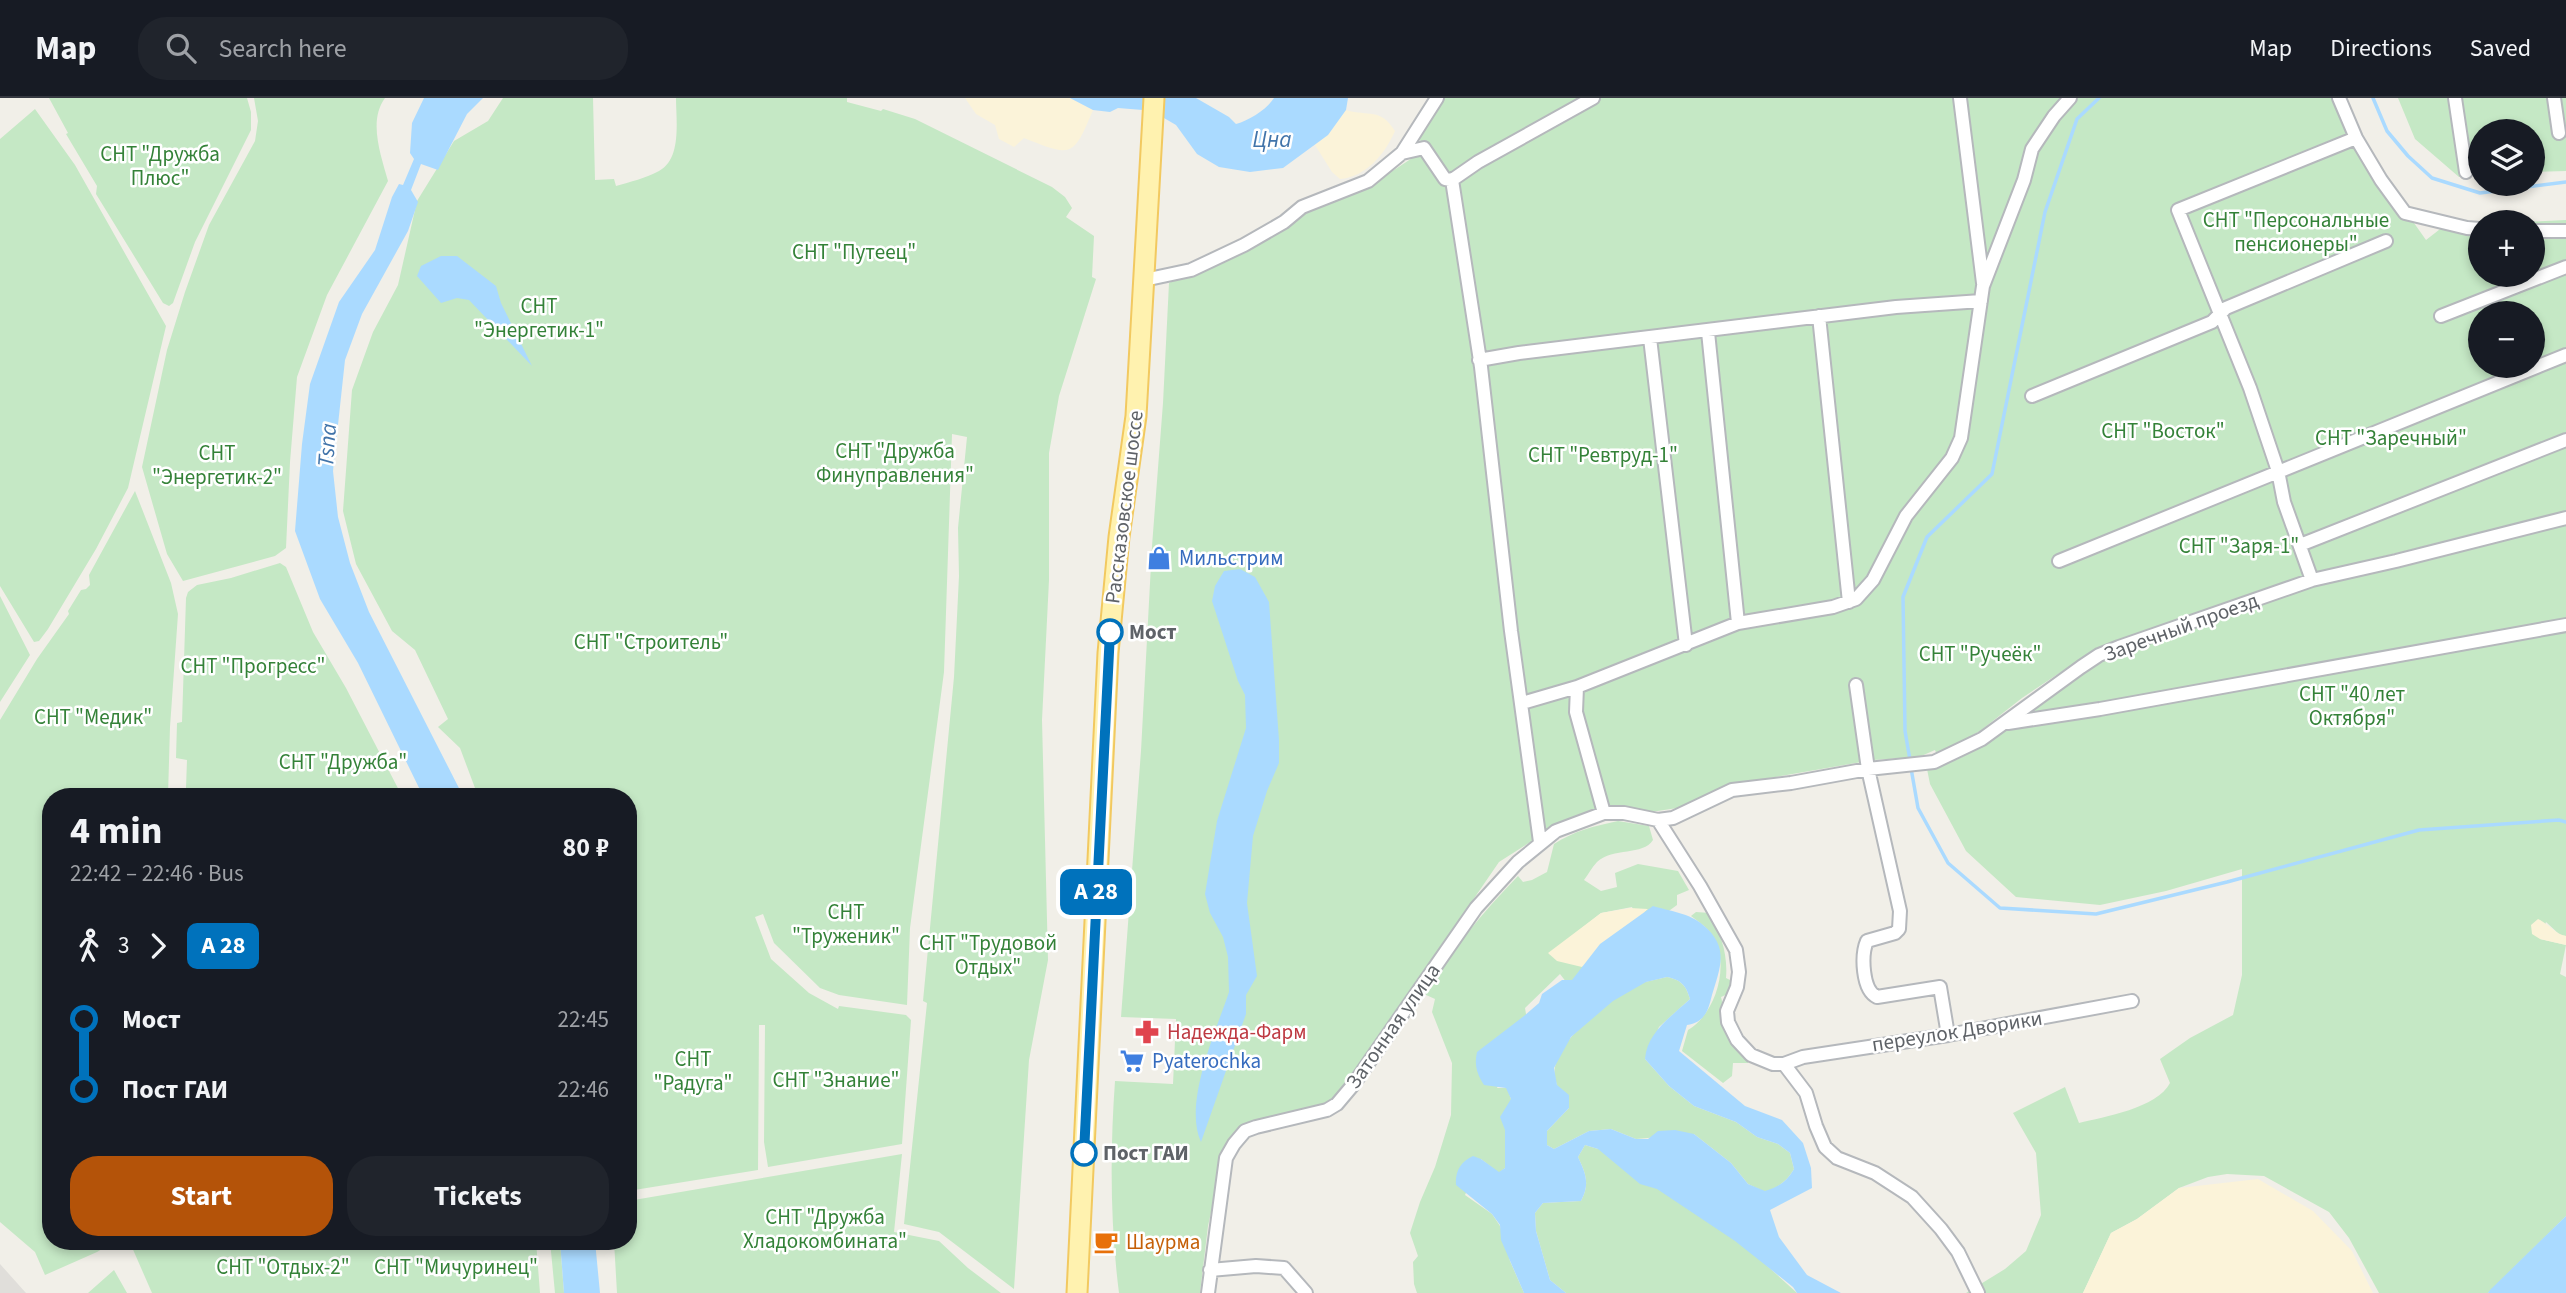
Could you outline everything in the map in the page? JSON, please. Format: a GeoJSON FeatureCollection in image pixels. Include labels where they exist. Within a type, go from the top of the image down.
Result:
{"type":"FeatureCollection","features":[{"type":"Feature","properties":{"kind":"main road","name":"Рассказовское шоссе"},"geometry":{"type":"LineString","coordinates":[[1077,1293],[1108,653],[1119,537],[1136,415],[1154,98]]}},
{"type":"Feature","properties":{"kind":"street"},"geometry":{"type":"LineString","coordinates":[[1144,279],[1191,270],[1244,246],[1284,222],[1302,207],[1368,181],[1402,153],[1437,98]]}},
{"type":"Feature","properties":{"kind":"street"},"geometry":{"type":"LineString","coordinates":[[1452,180],[1478,162],[1593,98]]}},
{"type":"Feature","properties":{"kind":"street"},"geometry":{"type":"LineString","coordinates":[[1960,98],[1983,286]]}},
{"type":"Feature","properties":{"kind":"street"},"geometry":{"type":"LineString","coordinates":[[1522,703],[1577,687],[1738,623],[1833,607],[1849,602],[1867,589],[1906,516],[1952,458],[1961,438],[1983,286],[2024,180],[2032,149],[2070,98]]}},
{"type":"Feature","properties":{"kind":"street"},"geometry":{"type":"LineString","coordinates":[[2339,98],[2356,138],[2380,179],[2405,213],[2468,228]]}},
{"type":"Feature","properties":{"kind":"street"},"geometry":{"type":"LineString","coordinates":[[2455,98],[2466,172]]}},
{"type":"Feature","properties":{"kind":"street"},"geometry":{"type":"LineString","coordinates":[[2554,98],[2559,133]]}},
{"type":"Feature","properties":{"kind":"street"},"geometry":{"type":"LineString","coordinates":[[2312,580],[2284,502],[2278,471],[2250,388],[2178,210],[2356,138]]}},
{"type":"Feature","properties":{"kind":"street"},"geometry":{"type":"LineString","coordinates":[[1402,153],[1424,148],[1445,178],[1452,180]]}},
{"type":"Feature","properties":{"kind":"street"},"geometry":{"type":"LineString","coordinates":[[1452,180],[1479,360],[1511,631],[1540,842]]}},
{"type":"Feature","properties":{"kind":"street"},"geometry":{"type":"LineString","coordinates":[[2545,231],[2566,231]]}},
{"type":"Feature","properties":{"kind":"street"},"geometry":{"type":"LineString","coordinates":[[2032,396],[2212,322],[2226,308],[2386,241]]}},
{"type":"Feature","properties":{"kind":"street"},"geometry":{"type":"LineString","coordinates":[[2441,316],[2566,267]]}},
{"type":"Feature","properties":{"kind":"street"},"geometry":{"type":"LineString","coordinates":[[1479,360],[1819,316],[1934,303],[1981,301]]}},
{"type":"Feature","properties":{"kind":"street"},"geometry":{"type":"LineString","coordinates":[[1819,316],[1849,602]]}},
{"type":"Feature","properties":{"kind":"street"},"geometry":{"type":"LineString","coordinates":[[1708,331],[1738,623]]}},
{"type":"Feature","properties":{"kind":"street"},"geometry":{"type":"LineString","coordinates":[[1650,338],[1686,645]]}},
{"type":"Feature","properties":{"kind":"street"},"geometry":{"type":"LineString","coordinates":[[2059,561],[2566,355]]}},
{"type":"Feature","properties":{"kind":"street"},"geometry":{"type":"LineString","coordinates":[[2300,545],[2566,440]]}},
{"type":"Feature","properties":{"kind":"street","name":"Заречный проезд"},"geometry":{"type":"LineString","coordinates":[[1658,820],[1688,812],[1714,796],[1732,790],[1868,769],[1934,762],[1982,739],[2059,681],[2099,655],[2312,580],[2566,518]]}},
{"type":"Feature","properties":{"kind":"street"},"geometry":{"type":"LineString","coordinates":[[2005,724],[2566,625]]}},
{"type":"Feature","properties":{"kind":"street"},"geometry":{"type":"LineString","coordinates":[[1856,685],[1868,769],[1900,911],[1899,929],[1895,933],[1867,941],[1863,952],[1869,991],[1873,995],[1886,996],[1940,986],[1948,1035]]}},
{"type":"Feature","properties":{"kind":"street"},"geometry":{"type":"LineString","coordinates":[[1577,687],[1576,712],[1604,813]]}},
{"type":"Feature","properties":{"kind":"street","name":"Затонная улица"},"geometry":{"type":"LineString","coordinates":[[1208,1293],[1226,1158],[1239,1137],[1256,1128],[1327,1110],[1345,1096],[1476,908],[1512,867],[1540,842],[1566,826],[1604,813],[1624,813],[1658,820]]}},
{"type":"Feature","properties":{"kind":"street"},"geometry":{"type":"LineString","coordinates":[[1658,820],[1736,950],[1740,972],[1727,1011],[1728,1022],[1737,1040],[1751,1055],[1773,1064],[1784,1064],[1806,1093],[1825,1147],[1837,1158],[1875,1173],[1912,1197],[1958,1252],[1978,1293]]}},
{"type":"Feature","properties":{"kind":"street","name":"переулок Дворики"},"geometry":{"type":"LineString","coordinates":[[1784,1064],[1803,1057],[1948,1035],[2132,1001]]}},
{"type":"Feature","properties":{"kind":"street"},"geometry":{"type":"LineString","coordinates":[[1210,1270],[1256,1266],[1284,1268],[1306,1293]]}},
{"type":"Feature","properties":{"kind":"shaded area"},"geometry":{"type":"Polygon","coordinates":[[[0,1264],[26,1293],[0,1293],[0,1264]]]}},
{"type":"Feature","properties":{"kind":"green space","name":"СНТ \"Дружба Плюс\""},"geometry":{"type":"Polygon","coordinates":[[[49,98],[247,98],[251,112],[251,130],[195,242],[173,303],[169,306],[163,303],[96,194],[97,186],[66,134],[68,133],[49,98]]]}},
{"type":"Feature","properties":{"kind":"green space","name":"СНТ \"Энергетик-2\""},"geometry":{"type":"Polygon","coordinates":[[[254,98],[385,98],[377,117],[377,128],[379,149],[388,181],[327,295],[297,377],[286,548],[275,556],[183,581],[167,554],[142,467],[167,350],[185,292],[209,225],[255,141],[258,121],[254,98]]]}},
{"type":"Feature","properties":{"kind":"green space"},"geometry":{"type":"Polygon","coordinates":[[[503,98],[593,98],[595,180],[614,179],[616,186],[659,171],[671,158],[677,128],[676,98],[847,98],[847,102],[915,119],[1052,187],[1065,197],[1072,208],[1066,217],[1094,236],[1092,277],[1096,279],[1059,396],[1049,453],[1049,580],[1042,720],[1048,960],[1029,1060],[1014,1289],[939,1232],[904,1224],[927,1003],[923,1001],[954,677],[959,576],[958,528],[967,437],[952,434],[944,672],[910,928],[907,1005],[839,995],[820,988],[774,943],[763,914],[755,917],[771,959],[809,993],[838,1009],[839,1006],[906,1015],[911,1020],[902,1144],[768,1167],[764,1142],[765,1025],[759,1025],[758,1170],[637,1190],[637,788],[475,788],[460,748],[438,727],[448,719],[415,650],[392,631],[356,564],[343,511],[352,390],[373,332],[398,285],[417,201],[454,141],[488,121],[503,98]]]}},
{"type":"Feature","properties":{"kind":"green space","name":"СНТ \"Ревтруд-1\""},"geometry":{"type":"Polygon","coordinates":[[[1436,98],[2339,98],[2399,212],[2414,223],[2426,240],[2444,226],[2468,225],[2468,287],[2545,287],[2545,221],[2566,220],[2566,511],[2316,573],[2217,310],[2210,320],[2029,395],[2028,402],[2217,324],[2275,470],[2052,561],[2055,566],[2272,478],[2304,576],[2088,654],[2022,698],[1980,731],[1937,755],[1935,750],[1919,757],[1873,760],[1729,785],[1684,807],[1651,812],[1610,808],[1592,810],[1565,820],[1499,862],[1339,1095],[1319,1106],[1249,1123],[1235,1131],[1226,1144],[1208,1226],[1200,1293],[1119,1293],[1112,1187],[1115,1081],[1173,1084],[1176,1019],[1121,1017],[1141,751],[1169,283],[1257,237],[1302,207],[1394,170],[1426,149],[1414,131],[1436,98]]]}},
{"type":"Feature","properties":{"kind":"green space"},"geometry":{"type":"Polygon","coordinates":[[[2398,98],[2566,98],[2566,171],[2545,172],[2545,119],[2468,119],[2468,176],[2459,177],[2415,139],[2398,98]]]}},
{"type":"Feature","properties":{"kind":"green space"},"geometry":{"type":"Polygon","coordinates":[[[35,109],[75,165],[166,326],[128,488],[96,549],[48,629],[39,641],[34,642],[0,586],[0,139],[35,109]]]}},
{"type":"Feature","properties":{"kind":"green space","name":"СНТ \"Медик\""},"geometry":{"type":"Polygon","coordinates":[[[135,491],[171,583],[178,614],[168,788],[42,788],[42,1250],[100,1250],[45,1275],[35,1252],[0,1222],[0,720],[37,659],[69,614],[68,611],[81,590],[90,585],[89,575],[135,491]]]}},
{"type":"Feature","properties":{"kind":"green space","name":"СНТ \"40 лет Октября\""},"geometry":{"type":"Polygon","coordinates":[[[2566,525],[2566,936],[2560,935],[2546,922],[2540,939],[2566,945],[2560,974],[2566,977],[2566,1216],[2488,1293],[2379,1293],[2349,1238],[2329,1212],[2264,1176],[2227,1174],[2208,1177],[2179,1188],[2137,1219],[2111,1233],[2083,1293],[1966,1293],[2005,1269],[2026,1251],[2041,1215],[2036,1153],[2013,1113],[2065,1087],[2079,1123],[2142,1105],[2163,1092],[2170,1083],[2160,1059],[2190,1038],[2233,1015],[2242,975],[2242,869],[2166,891],[2100,905],[2016,897],[1966,851],[1930,784],[1927,769],[1958,759],[1986,744],[2088,668],[2123,651],[2269,600],[2333,581],[2566,525]]]}},
{"type":"Feature","properties":{"kind":"green space","name":"СНТ \"Прогресс\""},"geometry":{"type":"Polygon","coordinates":[[[280,563],[286,567],[313,632],[346,688],[398,788],[186,788],[187,760],[176,758],[177,723],[182,722],[186,598],[188,592],[197,585],[280,563]]]}},
{"type":"Feature","properties":{"kind":"green space"},"geometry":{"type":"Polygon","coordinates":[[[0,596],[30,655],[0,702],[0,596]]]}},
{"type":"Feature","properties":{"kind":"green space"},"geometry":{"type":"Polygon","coordinates":[[[1618,821],[1649,826],[1653,840],[1642,848],[1604,857],[1595,864],[1584,880],[1601,891],[1617,887],[1615,873],[1638,864],[1678,871],[1689,890],[1677,895],[1677,905],[1666,913],[1634,912],[1632,907],[1601,913],[1549,954],[1591,969],[1570,987],[1560,974],[1525,1008],[1527,1020],[1497,1088],[1507,1088],[1511,1099],[1505,1168],[1499,1173],[1481,1159],[1465,1195],[1492,1214],[1500,1226],[1510,1261],[1524,1293],[1417,1293],[1413,1262],[1418,1256],[1410,1233],[1451,1115],[1452,1063],[1432,1012],[1435,999],[1424,994],[1468,933],[1518,876],[1523,882],[1547,872],[1554,844],[1562,839],[1618,821]]]}},
{"type":"Feature","properties":{"kind":"green space"},"geometry":{"type":"Polygon","coordinates":[[[1696,912],[1710,913],[1720,937],[1725,953],[1726,978],[1732,981],[1730,993],[1721,997],[1733,1046],[1748,1058],[1748,1063],[1733,1063],[1732,1076],[1723,1083],[1682,1051],[1688,1030],[1698,1023],[1712,1002],[1720,976],[1719,950],[1710,932],[1691,916],[1696,912]]]}},
{"type":"Feature","properties":{"kind":"green space"},"geometry":{"type":"Polygon","coordinates":[[[1667,977],[1682,984],[1690,999],[1659,1027],[1645,1059],[1669,1086],[1694,1106],[1736,1122],[1757,1137],[1778,1144],[1790,1153],[1794,1169],[1775,1188],[1765,1192],[1748,1184],[1731,1163],[1694,1134],[1636,1139],[1611,1129],[1589,1131],[1554,1149],[1547,1145],[1547,1131],[1569,1108],[1558,1088],[1554,1072],[1559,1055],[1568,1042],[1591,1017],[1620,995],[1645,982],[1667,977]]]}},
{"type":"Feature","properties":{"kind":"green space"},"geometry":{"type":"Polygon","coordinates":[[[1585,1145],[1598,1149],[1640,1150],[1797,1293],[1566,1293],[1550,1280],[1536,1231],[1535,1213],[1543,1203],[1581,1201],[1586,1179],[1578,1157],[1585,1145]]]}},
{"type":"Feature","properties":{"kind":"green space","name":"СНТ \"Дружба Хладокомбината\""},"geometry":{"type":"Polygon","coordinates":[[[902,1154],[894,1232],[939,1241],[1001,1293],[617,1293],[615,1250],[637,1250],[637,1199],[902,1154]]]}},
{"type":"Feature","properties":{"kind":"green space"},"geometry":{"type":"Polygon","coordinates":[[[133,1250],[537,1250],[540,1293],[152,1293],[133,1250]]]}},
{"type":"Feature","properties":{"kind":"green space"},"geometry":{"type":"Polygon","coordinates":[[[551,1250],[561,1250],[564,1293],[555,1293],[551,1250]]]}},
{"type":"Feature","properties":{"kind":"green space"},"geometry":{"type":"Polygon","coordinates":[[[114,1270],[127,1293],[88,1293],[114,1270]]]}},
{"type":"Feature","properties":{"kind":"sand"},"geometry":{"type":"Polygon","coordinates":[[[965,98],[1070,98],[1093,110],[1081,137],[1069,149],[1052,148],[1024,138],[1014,147],[999,139],[995,125],[976,114],[965,98]]]}},
{"type":"Feature","properties":{"kind":"sand"},"geometry":{"type":"Polygon","coordinates":[[[1346,110],[1379,116],[1390,123],[1395,131],[1386,148],[1373,163],[1358,174],[1340,179],[1332,172],[1315,145],[1328,135],[1346,110]]]}},
{"type":"Feature","properties":{"kind":"sand"},"geometry":{"type":"Polygon","coordinates":[[[1630,908],[1648,909],[1582,967],[1557,961],[1548,953],[1601,913],[1630,908]]]}},
{"type":"Feature","properties":{"kind":"sand"},"geometry":{"type":"Polygon","coordinates":[[[2538,919],[2566,936],[2566,945],[2540,939],[2532,934],[2531,925],[2538,919]]]}},
{"type":"Feature","properties":{"kind":"sand"},"geometry":{"type":"Polygon","coordinates":[[[2258,1179],[2313,1211],[2352,1251],[2373,1293],[2083,1293],[2111,1233],[2137,1219],[2179,1188],[2258,1179]]]}},
{"type":"Feature","properties":{"kind":"water","name":"Tsna"},"geometry":{"type":"Polygon","coordinates":[[[424,98],[483,98],[467,114],[438,170],[421,164],[411,190],[418,202],[408,231],[362,314],[345,360],[333,471],[338,517],[350,563],[369,612],[459,788],[419,788],[358,663],[320,599],[295,531],[310,384],[339,302],[375,250],[392,197],[399,184],[403,185],[414,159],[410,153],[412,123],[424,98]]]}},
{"type":"Feature","properties":{"kind":"water","name":"Цна"},"geometry":{"type":"Polygon","coordinates":[[[1070,98],[1196,98],[1236,124],[1257,114],[1274,98],[1348,98],[1346,110],[1328,135],[1283,168],[1250,172],[1219,167],[1197,154],[1176,125],[1164,118],[1143,110],[1093,110],[1070,98]]]}},
{"type":"Feature","properties":{"kind":"water"},"geometry":{"type":"Polygon","coordinates":[[[441,256],[457,256],[496,286],[501,303],[532,366],[469,300],[457,298],[441,303],[417,276],[421,266],[441,256]]]}},
{"type":"Feature","properties":{"kind":"water"},"geometry":{"type":"Polygon","coordinates":[[[1240,569],[1255,577],[1269,602],[1279,763],[1253,836],[1247,903],[1257,976],[1246,995],[1246,1014],[1201,1142],[1196,1108],[1199,1088],[1203,1067],[1229,992],[1228,957],[1223,937],[1210,913],[1205,894],[1217,821],[1246,728],[1245,695],[1212,601],[1215,586],[1224,571],[1240,569]]]}},
{"type":"Feature","properties":{"kind":"water"},"geometry":{"type":"Polygon","coordinates":[[[1653,906],[1692,918],[1703,925],[1717,941],[1720,967],[1707,1011],[1698,1021],[1687,1025],[1679,1051],[1745,1106],[1782,1120],[1803,1143],[1811,1168],[1812,1188],[1770,1210],[1779,1237],[1807,1275],[1841,1293],[1797,1293],[1735,1241],[1657,1189],[1640,1184],[1598,1149],[1585,1145],[1578,1157],[1586,1179],[1581,1201],[1543,1203],[1535,1213],[1536,1231],[1550,1280],[1566,1293],[1524,1293],[1501,1240],[1500,1225],[1492,1214],[1456,1185],[1459,1168],[1473,1156],[1499,1172],[1505,1168],[1505,1130],[1500,1117],[1511,1099],[1506,1088],[1484,1085],[1477,1069],[1477,1052],[1539,1003],[1542,994],[1562,980],[1572,980],[1600,944],[1653,906]],[[1672,978],[1646,982],[1613,1001],[1571,1037],[1554,1068],[1557,1085],[1569,1095],[1569,1108],[1547,1131],[1547,1145],[1554,1149],[1589,1131],[1611,1129],[1636,1139],[1648,1139],[1658,1131],[1675,1130],[1694,1134],[1731,1163],[1748,1184],[1765,1191],[1775,1187],[1794,1169],[1790,1153],[1778,1144],[1757,1137],[1736,1122],[1694,1106],[1669,1086],[1645,1059],[1655,1033],[1690,999],[1682,984],[1672,978]]]}},
{"type":"Feature","properties":{"kind":"water"},"geometry":{"type":"Polygon","coordinates":[[[2566,1216],[2566,1293],[2488,1293],[2490,1290],[2566,1216]]]}},
{"type":"Feature","properties":{"kind":"water"},"geometry":{"type":"Polygon","coordinates":[[[561,1250],[596,1250],[600,1293],[564,1293],[561,1250]]]}},
{"type":"Feature","properties":{"kind":"waterway"},"geometry":{"type":"LineString","coordinates":[[1910,760],[1905,731],[1903,597],[1927,537],[1992,474],[2045,212],[2077,119],[2099,98]]}},
{"type":"Feature","properties":{"kind":"waterway"},"geometry":{"type":"LineString","coordinates":[[2373,98],[2387,131],[2408,156],[2432,178],[2480,193],[2566,182]]}},
{"type":"Feature","properties":{"kind":"waterway"},"geometry":{"type":"LineString","coordinates":[[1911,768],[1918,808],[1948,863],[2000,908],[2096,914],[2419,830],[2559,820],[2566,822]]}},
{"type":"Feature","properties":{"kind":"bus line"},"geometry":{"type":"LineString","coordinates":[[1084,1153],[1110,632]]}},
{"type":"Feature","properties":{"kind":"place","name":"Мильстрим"},"geometry":{"type":"Point","coordinates":[1159,558]}},
{"type":"Feature","properties":{"kind":"place","name":"Мост"},"geometry":{"type":"Point","coordinates":[1110,632]}},
{"type":"Feature","properties":{"kind":"place","name":"Надежда-Фарм"},"geometry":{"type":"Point","coordinates":[1147,1032]}},
{"type":"Feature","properties":{"kind":"place","name":"Pyaterochka"},"geometry":{"type":"Point","coordinates":[1132,1061]}},
{"type":"Feature","properties":{"kind":"place","name":"Пост ГАИ"},"geometry":{"type":"Point","coordinates":[1084,1153]}},
{"type":"Feature","properties":{"kind":"place","name":"Шаурма"},"geometry":{"type":"Point","coordinates":[1106,1242]}},
{"type":"Feature","properties":{"kind":"park label","name":"СНТ \"Персональные пенсионеры\""},"geometry":{"type":"Point","coordinates":[2296,232]}},
{"type":"Feature","properties":{"kind":"park label","name":"СНТ \"Путеец\""},"geometry":{"type":"Point","coordinates":[854,252]}},
{"type":"Feature","properties":{"kind":"park label","name":"СНТ \"Энергетик-1\""},"geometry":{"type":"Point","coordinates":[539,318]}},
{"type":"Feature","properties":{"kind":"park label","name":"СНТ \"Восток\""},"geometry":{"type":"Point","coordinates":[2163,431]}},
{"type":"Feature","properties":{"kind":"park label","name":"СНТ \"Заречный\""},"geometry":{"type":"Point","coordinates":[2391,438]}},
{"type":"Feature","properties":{"kind":"park label","name":"СНТ \"Дружба Финуправления\""},"geometry":{"type":"Point","coordinates":[895,463]}},
{"type":"Feature","properties":{"kind":"park label","name":"СНТ \"Заря-1\""},"geometry":{"type":"Point","coordinates":[2239,546]}},
{"type":"Feature","properties":{"kind":"park label","name":"СНТ \"Строитель\""},"geometry":{"type":"Point","coordinates":[651,642]}},
{"type":"Feature","properties":{"kind":"park label","name":"СНТ \"Ручеёк\""},"geometry":{"type":"Point","coordinates":[1980,654]}},
{"type":"Feature","properties":{"kind":"park label","name":"СНТ \"Дружба\""},"geometry":{"type":"Point","coordinates":[343,762]}},
{"type":"Feature","properties":{"kind":"park label","name":"СНТ \"Труженик\""},"geometry":{"type":"Point","coordinates":[846,924]}},
{"type":"Feature","properties":{"kind":"park label","name":"СНТ \"Трудовой Отдых\""},"geometry":{"type":"Point","coordinates":[988,955]}},
{"type":"Feature","properties":{"kind":"park label","name":"СНТ \"Радуга\""},"geometry":{"type":"Point","coordinates":[693,1071]}},
{"type":"Feature","properties":{"kind":"park label","name":"СНТ \"Знание\""},"geometry":{"type":"Point","coordinates":[836,1080]}},
{"type":"Feature","properties":{"kind":"park label","name":"СНТ \"Отдых-2\""},"geometry":{"type":"Point","coordinates":[283,1267]}},
{"type":"Feature","properties":{"kind":"park label","name":"СНТ \"Мичуринец\""},"geometry":{"type":"Point","coordinates":[456,1267]}}]}
